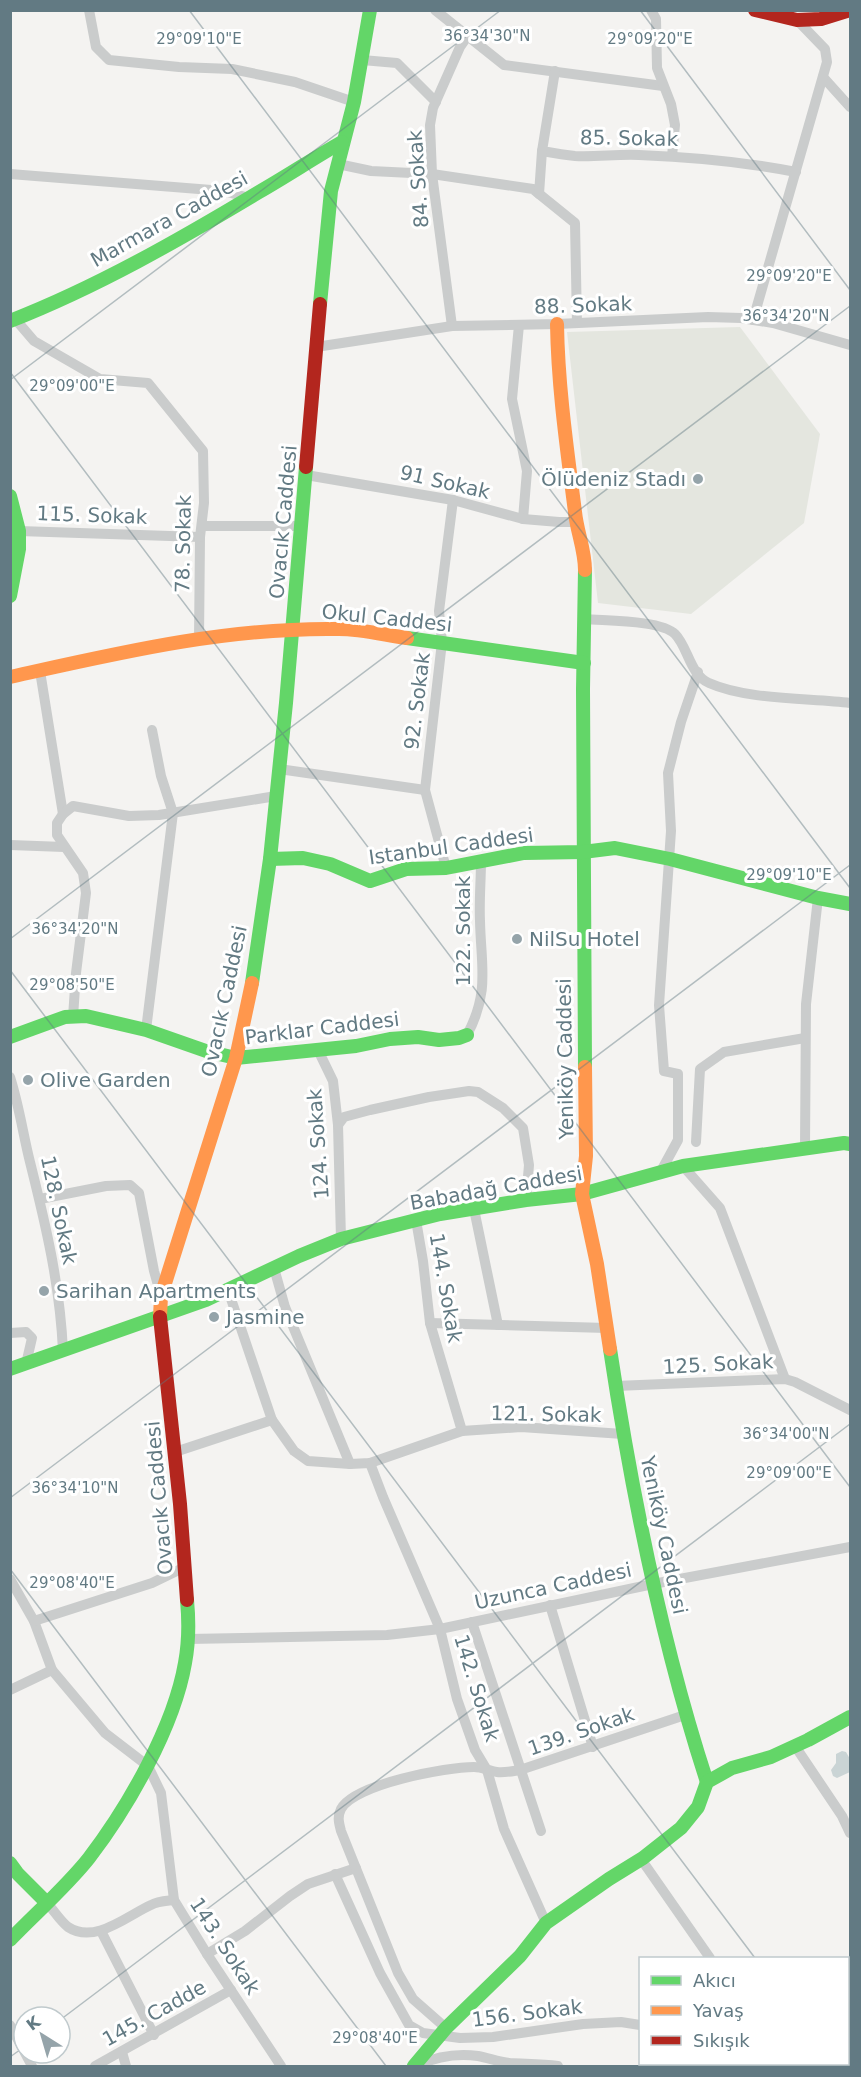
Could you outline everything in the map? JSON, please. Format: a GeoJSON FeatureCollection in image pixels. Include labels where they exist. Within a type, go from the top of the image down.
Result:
{"type":"FeatureCollection","features":[{"type":"Feature","properties":{"kind":"street"},"geometry":{"type":"LineString","coordinates":[[89,10],[96,47],[109,60],[179,67],[232,69],[295,82],[354,102]]}},
{"type":"Feature","properties":{"kind":"street","name":"Ovacık Caddesi"},"geometry":{"type":"LineString","coordinates":[[10,1940],[88,1859],[114,1822],[148,1766],[174,1703],[185,1664],[189,1625],[175,1452],[160,1315],[161,1296],[236,1058],[255,970],[270,859],[293,630],[331,191],[354,102],[370,10]]}},
{"type":"Feature","properties":{"kind":"street"},"geometry":{"type":"LineString","coordinates":[[435,10],[504,65],[663,86]]}},
{"type":"Feature","properties":{"kind":"street"},"geometry":{"type":"LineString","coordinates":[[651,10],[656,19],[657,68],[671,104],[675,125],[672,156]]}},
{"type":"Feature","properties":{"kind":"street"},"geometry":{"type":"LineString","coordinates":[[755,10],[797,20],[821,19],[850,11]]}},
{"type":"Feature","properties":{"kind":"street"},"geometry":{"type":"LineString","coordinates":[[753,320],[827,62],[825,49],[797,20]]}},
{"type":"Feature","properties":{"kind":"street","name":"84. Sokak"},"geometry":{"type":"LineString","coordinates":[[452,326],[432,174],[430,126],[436,102],[460,47],[467,37]]}},
{"type":"Feature","properties":{"kind":"street"},"geometry":{"type":"LineString","coordinates":[[362,60],[397,63],[436,102]]}},
{"type":"Feature","properties":{"kind":"street"},"geometry":{"type":"LineString","coordinates":[[539,194],[542,151],[555,71]]}},
{"type":"Feature","properties":{"kind":"street"},"geometry":{"type":"LineString","coordinates":[[823,77],[850,107]]}},
{"type":"Feature","properties":{"kind":"street","name":"Marmara Caddesi"},"geometry":{"type":"LineString","coordinates":[[13,321],[56,303],[142,258],[342,142]]}},
{"type":"Feature","properties":{"kind":"street","name":"85. Sokak"},"geometry":{"type":"LineString","coordinates":[[542,151],[575,156],[614,154],[672,156],[759,165],[796,172]]}},
{"type":"Feature","properties":{"kind":"street"},"geometry":{"type":"LineString","coordinates":[[338,164],[371,171],[432,174],[533,189],[575,223],[577,323]]}},
{"type":"Feature","properties":{"kind":"street"},"geometry":{"type":"LineString","coordinates":[[10,174],[224,191],[249,198]]}},
{"type":"Feature","properties":{"kind":"street","name":"88. Sokak"},"geometry":{"type":"LineString","coordinates":[[316,347],[452,326],[708,317],[753,320],[814,333],[850,345]]}},
{"type":"Feature","properties":{"kind":"street","name":"78. Sokak"},"geometry":{"type":"LineString","coordinates":[[13,321],[34,341],[100,379],[148,383],[203,451],[199,639]]}},
{"type":"Feature","properties":{"kind":"street","name":"Yeniköy Caddesi"},"geometry":{"type":"LineString","coordinates":[[557,324],[558,373],[576,522],[585,555],[583,852],[586,1156],[582,1194],[597,1264],[623,1434],[653,1584],[685,1716],[706,1782]]}},
{"type":"Feature","properties":{"kind":"street"},"geometry":{"type":"LineString","coordinates":[[519,325],[512,399],[527,471],[523,519]]}},
{"type":"Feature","properties":{"kind":"street","name":"91 Sokak"},"geometry":{"type":"LineString","coordinates":[[306,475],[453,500],[523,519],[576,522]]}},
{"type":"Feature","properties":{"kind":"street"},"geometry":{"type":"LineString","coordinates":[[10,496],[19,531],[19,549],[10,596]]}},
{"type":"Feature","properties":{"kind":"street","name":"92. Sokak"},"geometry":{"type":"LineString","coordinates":[[446,868],[425,789],[442,642],[440,611],[453,500]]}},
{"type":"Feature","properties":{"kind":"street","name":"115. Sokak"},"geometry":{"type":"LineString","coordinates":[[19,531],[201,532],[302,526]]}},
{"type":"Feature","properties":{"kind":"street"},"geometry":{"type":"LineString","coordinates":[[585,619],[660,625],[675,634],[706,682],[732,691],[850,703]]}},
{"type":"Feature","properties":{"kind":"street","name":"Okul Caddesi"},"geometry":{"type":"LineString","coordinates":[[10,677],[115,654],[199,639],[258,631],[293,630],[341,629],[584,663]]}},
{"type":"Feature","properties":{"kind":"street"},"geometry":{"type":"LineString","coordinates":[[40,671],[63,814]]}},
{"type":"Feature","properties":{"kind":"street"},"geometry":{"type":"LineString","coordinates":[[660,1173],[678,1140],[678,1074],[664,1071],[659,1005],[670,859],[668,773],[681,722],[698,672]]}},
{"type":"Feature","properties":{"kind":"street"},"geometry":{"type":"LineString","coordinates":[[146,1030],[173,813],[161,776],[152,730]]}},
{"type":"Feature","properties":{"kind":"street"},"geometry":{"type":"LineString","coordinates":[[279,769],[425,789]]}},
{"type":"Feature","properties":{"kind":"street"},"geometry":{"type":"LineString","coordinates":[[73,1017],[86,893],[83,873],[57,835],[57,823],[63,814],[73,806],[129,816],[173,813],[276,796]]}},
{"type":"Feature","properties":{"kind":"street"},"geometry":{"type":"LineString","coordinates":[[10,845],[64,847]]}},
{"type":"Feature","properties":{"kind":"street","name":"Istanbul Caddesi"},"geometry":{"type":"LineString","coordinates":[[270,859],[303,858],[330,864],[370,880],[406,869],[446,868],[524,853],[583,852],[615,848],[670,859],[818,898],[850,904]]}},
{"type":"Feature","properties":{"kind":"street","name":"122. Sokak"},"geometry":{"type":"LineString","coordinates":[[467,1035],[476,1019],[484,984],[480,920],[481,860]]}},
{"type":"Feature","properties":{"kind":"street"},"geometry":{"type":"LineString","coordinates":[[805,1149],[806,1004],[818,898]]}},
{"type":"Feature","properties":{"kind":"street","name":"Parklar Caddesi"},"geometry":{"type":"LineString","coordinates":[[10,1037],[65,1017],[86,1016],[146,1030],[206,1051],[236,1058],[356,1046],[390,1039],[418,1037],[440,1040],[467,1035]]}},
{"type":"Feature","properties":{"kind":"street"},"geometry":{"type":"LineString","coordinates":[[696,1142],[700,1069],[724,1052],[805,1038]]}},
{"type":"Feature","properties":{"kind":"street","name":"124. Sokak"},"geometry":{"type":"LineString","coordinates":[[318,1050],[333,1081],[338,1125],[341,1239]]}},
{"type":"Feature","properties":{"kind":"street","name":"128. Sokak"},"geometry":{"type":"LineString","coordinates":[[10,1077],[40,1199],[61,1309],[63,1351]]}},
{"type":"Feature","properties":{"kind":"street"},"geometry":{"type":"LineString","coordinates":[[338,1125],[344,1117],[370,1110],[470,1090],[478,1092],[503,1108],[523,1128],[529,1166],[526,1200]]}},
{"type":"Feature","properties":{"kind":"street","name":"Babadağ Caddesi"},"geometry":{"type":"LineString","coordinates":[[10,1369],[206,1300],[341,1239],[416,1220],[474,1209],[582,1194],[683,1166],[850,1144]]}},
{"type":"Feature","properties":{"kind":"street"},"geometry":{"type":"LineString","coordinates":[[683,1166],[720,1208],[785,1379]]}},
{"type":"Feature","properties":{"kind":"street"},"geometry":{"type":"LineString","coordinates":[[40,1199],[106,1186],[130,1185],[139,1193],[161,1296]]}},
{"type":"Feature","properties":{"kind":"street"},"geometry":{"type":"LineString","coordinates":[[474,1209],[498,1325]]}},
{"type":"Feature","properties":{"kind":"street","name":"144. Sokak"},"geometry":{"type":"LineString","coordinates":[[416,1220],[430,1323],[462,1431]]}},
{"type":"Feature","properties":{"kind":"street"},"geometry":{"type":"LineString","coordinates":[[274,1268],[285,1307],[350,1464]]}},
{"type":"Feature","properties":{"kind":"street","name":"121. Sokak"},"geometry":{"type":"LineString","coordinates":[[228,1290],[272,1420],[294,1451],[308,1461],[370,1463],[462,1431],[521,1427],[623,1434]]}},
{"type":"Feature","properties":{"kind":"street"},"geometry":{"type":"LineString","coordinates":[[430,1323],[607,1328]]}},
{"type":"Feature","properties":{"kind":"street"},"geometry":{"type":"LineString","coordinates":[[10,1333],[26,1332],[32,1338],[26,1364]]}},
{"type":"Feature","properties":{"kind":"street","name":"125. Sokak"},"geometry":{"type":"LineString","coordinates":[[616,1386],[785,1379],[850,1410]]}},
{"type":"Feature","properties":{"kind":"street"},"geometry":{"type":"LineString","coordinates":[[175,1452],[272,1420]]}},
{"type":"Feature","properties":{"kind":"street","name":"142. Sokak"},"geometry":{"type":"LineString","coordinates":[[370,1463],[441,1629],[457,1699],[475,1750],[487,1770],[504,1829],[546,1923]]}},
{"type":"Feature","properties":{"kind":"street","name":"Uzunca Caddesi"},"geometry":{"type":"LineString","coordinates":[[188,1639],[387,1635],[441,1629],[653,1584],[850,1547]]}},
{"type":"Feature","properties":{"kind":"street"},"geometry":{"type":"LineString","coordinates":[[34,1622],[152,1583],[185,1567]]}},
{"type":"Feature","properties":{"kind":"street"},"geometry":{"type":"LineString","coordinates":[[10,1579],[34,1622],[52,1670],[105,1733],[148,1766]]}},
{"type":"Feature","properties":{"kind":"street"},"geometry":{"type":"LineString","coordinates":[[550,1605],[593,1747]]}},
{"type":"Feature","properties":{"kind":"street"},"geometry":{"type":"LineString","coordinates":[[472,1622],[542,1831]]}},
{"type":"Feature","properties":{"kind":"street"},"geometry":{"type":"LineString","coordinates":[[10,1690],[52,1670]]}},
{"type":"Feature","properties":{"kind":"street","name":"139. Sokak"},"geometry":{"type":"LineString","coordinates":[[356,1868],[341,1831],[338,1817],[342,1807],[354,1796],[369,1789],[419,1775],[476,1767],[497,1772],[520,1770],[685,1716]]}},
{"type":"Feature","properties":{"kind":"street"},"geometry":{"type":"LineString","coordinates":[[416,2066],[444,2031],[520,1956],[546,1923],[641,1859],[681,1828],[698,1807],[706,1782],[732,1768],[771,1757],[850,1717]]}},
{"type":"Feature","properties":{"kind":"street"},"geometry":{"type":"LineString","coordinates":[[795,1746],[842,1816],[850,1833]]}},
{"type":"Feature","properties":{"kind":"street","name":"143. Sokak"},"geometry":{"type":"LineString","coordinates":[[148,1766],[161,1792],[174,1899],[281,2067]]}},
{"type":"Feature","properties":{"kind":"street"},"geometry":{"type":"LineString","coordinates":[[641,1859],[709,1957]]}},
{"type":"Feature","properties":{"kind":"street"},"geometry":{"type":"LineString","coordinates":[[10,1863],[68,1926],[81,1932],[101,1930],[118,1924],[151,1905],[174,1899]]}},
{"type":"Feature","properties":{"kind":"street"},"geometry":{"type":"LineString","coordinates":[[207,1954],[245,1930],[308,1884],[356,1868],[398,1973],[413,1999],[444,2031]]}},
{"type":"Feature","properties":{"kind":"street","name":"156. Sokak"},"geometry":{"type":"LineString","coordinates":[[335,1874],[380,1973],[409,2025],[423,2033],[444,2031],[460,2038],[493,2037],[583,2024],[621,2022],[639,2025]]}},
{"type":"Feature","properties":{"kind":"street"},"geometry":{"type":"LineString","coordinates":[[101,1930],[154,2035]]}},
{"type":"Feature","properties":{"kind":"street","name":"145. Cadde"},"geometry":{"type":"LineString","coordinates":[[95,2067],[231,1990]]}},
{"type":"Feature","properties":{"kind":"street"},"geometry":{"type":"LineString","coordinates":[[122,2052],[126,2067]]}},
{"type":"Feature","properties":{"kind":"street"},"geometry":{"type":"LineString","coordinates":[[416,2066],[438,2056],[456,2055],[478,2056],[507,2065],[536,2063],[558,2067]]}},
{"type":"Feature","properties":{"kind":"shaded area","name":"Ölüdeniz Stadı"},"geometry":{"type":"Polygon","coordinates":[[[740,327],[820,434],[804,523],[691,614],[598,603],[567,332],[740,327]]]}},
{"type":"Feature","properties":{"kind":"shaded area"},"geometry":{"type":"Polygon","coordinates":[[[846,1752],[850,1759],[850,1772],[837,1778],[833,1776],[831,1770],[836,1763],[836,1754],[846,1752]]]}},
{"type":"Feature","properties":{"kind":"shaded area"},"geometry":{"type":"Polygon","coordinates":[[[850,2017],[850,2066],[811,2066],[849,2065],[850,2017]]]}},
{"type":"Feature","properties":{"kind":"traffic: fast"},"geometry":{"type":"LineString","coordinates":[[320,304],[331,191],[354,102],[370,10]]}},
{"type":"Feature","properties":{"kind":"traffic: fast"},"geometry":{"type":"LineString","coordinates":[[10,321],[137,262],[342,142]]}},
{"type":"Feature","properties":{"kind":"traffic: fast"},"geometry":{"type":"LineString","coordinates":[[252,983],[270,859],[306,467]]}},
{"type":"Feature","properties":{"kind":"traffic: fast"},"geometry":{"type":"LineString","coordinates":[[10,496],[19,531],[19,549],[10,596]]}},
{"type":"Feature","properties":{"kind":"traffic: fast"},"geometry":{"type":"LineString","coordinates":[[585,570],[583,689],[585,1067]]}},
{"type":"Feature","properties":{"kind":"traffic: fast"},"geometry":{"type":"LineString","coordinates":[[407,638],[584,663]]}},
{"type":"Feature","properties":{"kind":"traffic: fast"},"geometry":{"type":"LineString","coordinates":[[270,859],[303,858],[330,864],[370,881],[406,869],[446,868],[524,853],[583,852],[615,848],[670,859],[818,898],[850,904]]}},
{"type":"Feature","properties":{"kind":"traffic: fast"},"geometry":{"type":"LineString","coordinates":[[10,1037],[65,1017],[86,1016],[146,1030],[206,1051],[236,1058],[356,1046],[390,1039],[418,1037],[439,1040],[467,1035]]}},
{"type":"Feature","properties":{"kind":"traffic: fast"},"geometry":{"type":"LineString","coordinates":[[10,1369],[206,1300],[299,1256],[341,1239],[440,1214],[526,1200],[582,1194],[683,1166],[850,1144]]}},
{"type":"Feature","properties":{"kind":"traffic: fast"},"geometry":{"type":"LineString","coordinates":[[610,1349],[638,1513],[662,1622],[707,1782]]}},
{"type":"Feature","properties":{"kind":"traffic: fast"},"geometry":{"type":"LineString","coordinates":[[10,1940],[89,1858],[119,1815],[148,1765],[171,1713],[185,1663],[187,1600]]}},
{"type":"Feature","properties":{"kind":"traffic: fast"},"geometry":{"type":"LineString","coordinates":[[414,2066],[446,2028],[520,1956],[546,1923],[643,1858],[681,1828],[698,1807],[707,1782],[732,1768],[771,1757],[850,1717]]}},
{"type":"Feature","properties":{"kind":"traffic: fast"},"geometry":{"type":"LineString","coordinates":[[10,1863],[46,1902]]}},
{"type":"Feature","properties":{"kind":"traffic: slow"},"geometry":{"type":"LineString","coordinates":[[557,324],[563,418],[585,570]]}},
{"type":"Feature","properties":{"kind":"traffic: slow"},"geometry":{"type":"LineString","coordinates":[[10,677],[173,643],[256,632],[347,629],[407,638]]}},
{"type":"Feature","properties":{"kind":"traffic: slow"},"geometry":{"type":"LineString","coordinates":[[160,1317],[161,1296],[236,1058],[252,983]]}},
{"type":"Feature","properties":{"kind":"traffic: slow"},"geometry":{"type":"LineString","coordinates":[[585,1067],[586,1156],[582,1194],[597,1264],[610,1349]]}},
{"type":"Feature","properties":{"kind":"traffic: jam"},"geometry":{"type":"LineString","coordinates":[[755,10],[797,20],[821,19],[850,10]]}},
{"type":"Feature","properties":{"kind":"traffic: jam"},"geometry":{"type":"LineString","coordinates":[[306,467],[320,304]]}},
{"type":"Feature","properties":{"kind":"traffic: jam"},"geometry":{"type":"LineString","coordinates":[[160,1317],[180,1504],[187,1600]]}},
{"type":"Feature","properties":{"kind":"place","name":"Ölüdeniz Stadı"},"geometry":{"type":"Point","coordinates":[698,479]}},
{"type":"Feature","properties":{"kind":"place","name":"NilSu Hotel"},"geometry":{"type":"Point","coordinates":[517,939]}},
{"type":"Feature","properties":{"kind":"place","name":"Olive Garden"},"geometry":{"type":"Point","coordinates":[28,1080]}},
{"type":"Feature","properties":{"kind":"place","name":"Sarihan Apartments"},"geometry":{"type":"Point","coordinates":[44,1291]}},
{"type":"Feature","properties":{"kind":"place","name":"Jasmine"},"geometry":{"type":"Point","coordinates":[214,1317]}}]}
